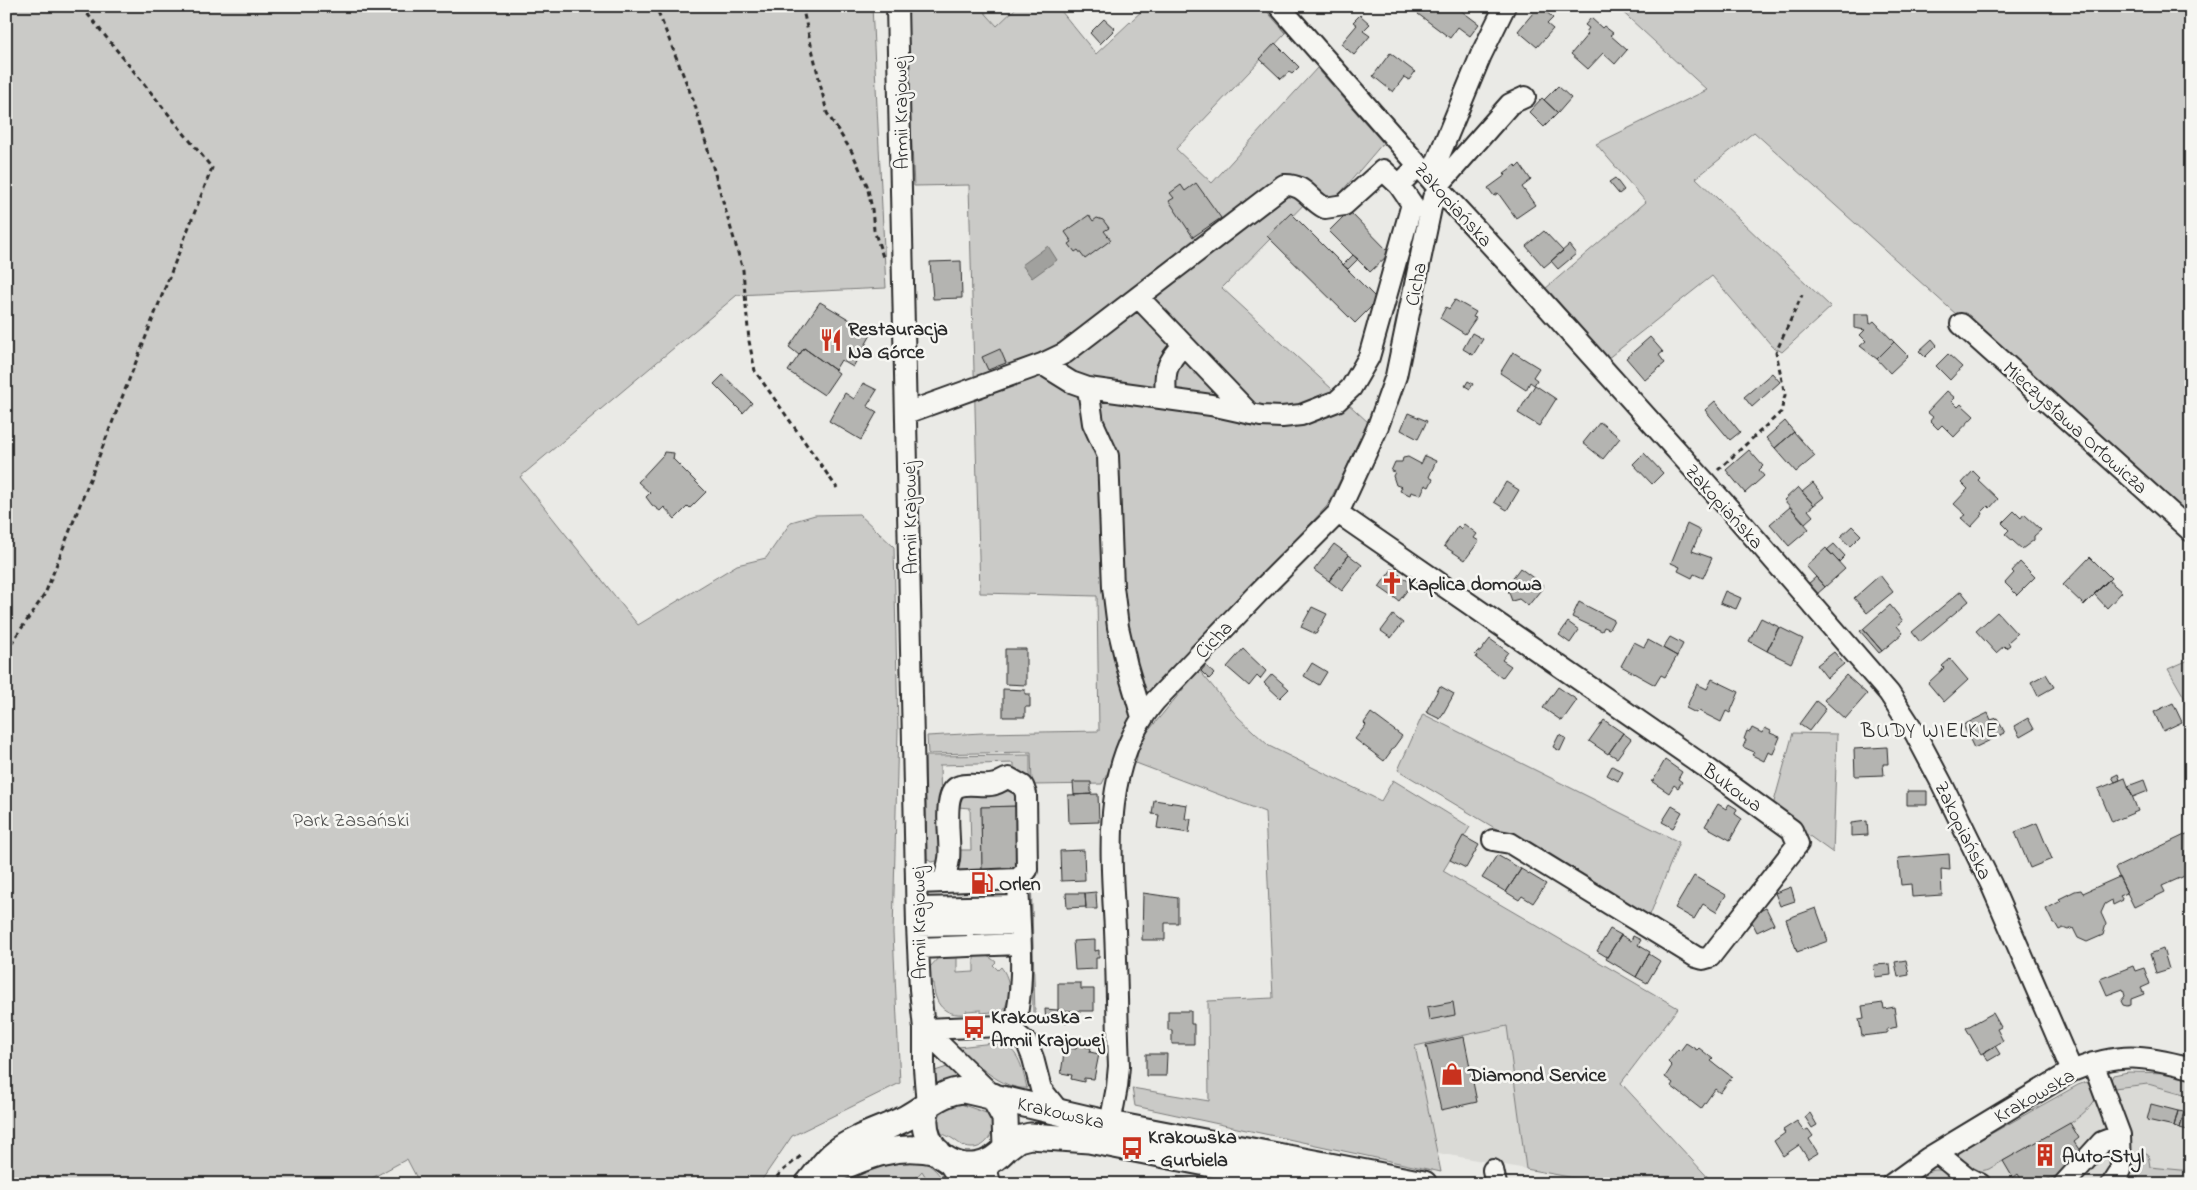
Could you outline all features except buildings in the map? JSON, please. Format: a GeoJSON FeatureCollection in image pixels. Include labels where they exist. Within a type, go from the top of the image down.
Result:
{"type":"FeatureCollection","features":[{"type":"Feature","properties":{"kind":"main road"},"geometry":{"type":"LineString","coordinates":[[954,1090],[993,1096],[1005,1118],[1006,1148],[988,1174],[922,1148],[901,1148],[879,1152],[810,1182],[834,1153],[848,1144],[904,1119],[944,1094],[954,1090]]}},
{"type":"Feature","properties":{"kind":"main road","name":"Krakowska"},"geometry":{"type":"LineString","coordinates":[[993,1096],[1061,1114],[1424,1184]]}},
{"type":"Feature","properties":{"kind":"main road"},"geometry":{"type":"LineString","coordinates":[[927,1106],[924,1128],[928,1140],[942,1155]]}},
{"type":"Feature","properties":{"kind":"main road","name":"Krakowska"},"geometry":{"type":"LineString","coordinates":[[1006,1148],[1018,1139],[1030,1136],[1089,1140],[1313,1184]]}},
{"type":"Feature","properties":{"kind":"street","name":"Armii Krajowej"},"geometry":{"type":"LineString","coordinates":[[897,6],[917,917],[927,1106]]}},
{"type":"Feature","properties":{"kind":"street","name":"Zakopiańska"},"geometry":{"type":"LineString","coordinates":[[1279,6],[1431,179],[1705,482],[1889,693],[1915,733],[1991,884],[2072,1072]]}},
{"type":"Feature","properties":{"kind":"street","name":"Cicha"},"geometry":{"type":"LineString","coordinates":[[1110,1124],[1119,1066],[1111,829],[1120,769],[1133,733],[1142,717],[1256,594],[1338,513],[1377,430],[1396,376],[1433,198],[1431,179],[1434,168],[1481,55],[1505,6]]}},
{"type":"Feature","properties":{"kind":"street"},"geometry":{"type":"LineString","coordinates":[[1399,185],[1431,179],[1510,104],[1525,97]]}},
{"type":"Feature","properties":{"kind":"street"},"geometry":{"type":"LineString","coordinates":[[906,413],[1065,354],[1284,185],[1293,185],[1301,188],[1325,208],[1344,205],[1383,170],[1399,185],[1412,204],[1369,357],[1361,373],[1350,388],[1337,401],[1319,410],[1301,416],[1282,417],[1250,414],[1211,405],[1088,388],[1071,382],[1042,364]]}},
{"type":"Feature","properties":{"kind":"street"},"geometry":{"type":"LineString","coordinates":[[1138,297],[1250,414]]}},
{"type":"Feature","properties":{"kind":"street","name":"Mieczysława Orłowicza"},"geometry":{"type":"LineString","coordinates":[[1961,324],[2191,531]]}},
{"type":"Feature","properties":{"kind":"street"},"geometry":{"type":"LineString","coordinates":[[1166,399],[1166,368],[1171,357],[1184,345]]}},
{"type":"Feature","properties":{"kind":"street"},"geometry":{"type":"LineString","coordinates":[[1088,388],[1094,423],[1108,456],[1113,586],[1118,626],[1126,666],[1142,717]]}},
{"type":"Feature","properties":{"kind":"street","name":"Bukowa"},"geometry":{"type":"LineString","coordinates":[[1338,513],[1711,771],[1792,830],[1798,844],[1710,957],[1703,959],[1696,957],[1510,843],[1493,840]]}},
{"type":"Feature","properties":{"kind":"street"},"geometry":{"type":"LineString","coordinates":[[944,882],[945,870],[949,860],[949,805],[953,789],[960,786],[996,784],[1009,778],[1023,786],[1026,794],[1026,870],[1018,879],[1020,1006],[1014,1031]]}},
{"type":"Feature","properties":{"kind":"street"},"geometry":{"type":"LineString","coordinates":[[917,883],[1018,879]]}},
{"type":"Feature","properties":{"kind":"street"},"geometry":{"type":"LineString","coordinates":[[917,917],[1019,915]]}},
{"type":"Feature","properties":{"kind":"street"},"geometry":{"type":"LineString","coordinates":[[918,948],[1020,944]]}},
{"type":"Feature","properties":{"kind":"street"},"geometry":{"type":"LineString","coordinates":[[924,1029],[1001,1026],[1014,1031],[1027,1043],[1034,1058],[1041,1089],[1061,1114]]}},
{"type":"Feature","properties":{"kind":"street"},"geometry":{"type":"LineString","coordinates":[[924,1029],[993,1096]]}},
{"type":"Feature","properties":{"kind":"street","name":"Krakowska"},"geometry":{"type":"LineString","coordinates":[[1892,1184],[1937,1153],[2072,1072],[2093,1063],[2129,1056],[2151,1058],[2191,1068]]}},
{"type":"Feature","properties":{"kind":"street"},"geometry":{"type":"LineString","coordinates":[[2093,1063],[2120,1135],[2121,1170],[2112,1184]]}},
{"type":"Feature","properties":{"kind":"street"},"geometry":{"type":"LineString","coordinates":[[2064,1184],[2102,1142],[2120,1135]]}},
{"type":"Feature","properties":{"kind":"street"},"geometry":{"type":"LineString","coordinates":[[1937,1153],[1968,1178],[1980,1184]]}},
{"type":"Feature","properties":{"kind":"street"},"geometry":{"type":"LineString","coordinates":[[942,1155],[962,1184]]}},
{"type":"Feature","properties":{"kind":"path"},"geometry":{"type":"LineString","coordinates":[[6,651],[45,594],[212,168],[81,6]]}},
{"type":"Feature","properties":{"kind":"path"},"geometry":{"type":"LineString","coordinates":[[653,6],[656,9],[694,102],[743,270],[749,341],[756,371],[837,488]]}},
{"type":"Feature","properties":{"kind":"path"},"geometry":{"type":"LineString","coordinates":[[802,6],[827,113],[852,152],[867,185],[874,230],[885,264]]}},
{"type":"Feature","properties":{"kind":"path"},"geometry":{"type":"LineString","coordinates":[[1705,482],[1781,412],[1785,395],[1776,352],[1802,295]]}},
{"type":"Feature","properties":{"kind":"shaded area"},"geometry":{"type":"Polygon","coordinates":[[[979,6],[1018,6],[997,26],[979,6]]]}},
{"type":"Feature","properties":{"kind":"shaded area"},"geometry":{"type":"Polygon","coordinates":[[[1048,246],[1057,260],[1032,278],[1022,265],[1048,246]]]}},
{"type":"Feature","properties":{"kind":"shaded area"},"geometry":{"type":"Polygon","coordinates":[[[1507,1026],[1526,1169],[1438,1153],[1415,1046],[1507,1026]]]}},
{"type":"Feature","properties":{"kind":"shaded area"},"geometry":{"type":"Polygon","coordinates":[[[2148,1084],[2191,1096],[2191,1184],[1929,1184],[1960,1160],[2093,1091],[2148,1084]]]}},
{"type":"Feature","properties":{"kind":"shaded area"},"geometry":{"type":"Polygon","coordinates":[[[922,1171],[930,1184],[910,1184],[922,1171]]]}},
{"type":"Feature","properties":{"kind":"green space","name":"Park Zasański"},"geometry":{"type":"Polygon","coordinates":[[[6,6],[872,6],[886,288],[737,295],[520,477],[638,625],[737,565],[766,558],[791,522],[815,515],[859,514],[894,547],[898,730],[893,933],[900,1083],[792,1136],[759,1184],[420,1184],[407,1159],[361,1184],[6,1184],[6,6]]]}},
{"type":"Feature","properties":{"kind":"green space"},"geometry":{"type":"Polygon","coordinates":[[[905,6],[979,6],[997,26],[1018,6],[1057,6],[1096,54],[1147,6],[1262,6],[1286,33],[1176,149],[1212,183],[1317,68],[1383,143],[1331,204],[1317,191],[1222,288],[1369,423],[1327,506],[1142,703],[1102,784],[1032,785],[1031,752],[928,754],[927,736],[1099,731],[1097,596],[980,593],[969,185],[914,186],[905,6]]]}},
{"type":"Feature","properties":{"kind":"green space"},"geometry":{"type":"Polygon","coordinates":[[[1616,6],[2191,6],[2191,526],[1754,132],[1696,178],[1831,307],[1782,352],[1772,346],[1712,276],[1607,359],[1545,289],[1646,202],[1596,144],[1707,90],[1616,6]]]}},
{"type":"Feature","properties":{"kind":"green space"},"geometry":{"type":"Polygon","coordinates":[[[2191,659],[2191,709],[2168,669],[2191,659]]]}},
{"type":"Feature","properties":{"kind":"green space"},"geometry":{"type":"Polygon","coordinates":[[[1199,670],[1238,717],[1269,746],[1381,801],[1393,780],[1470,827],[1443,871],[1678,1008],[1621,1083],[1714,1184],[1607,1184],[1526,1169],[1507,1026],[1415,1046],[1441,1172],[1135,1106],[1132,1088],[1209,1101],[1208,1001],[1273,998],[1265,812],[1136,763],[1140,741],[1199,670]]]}},
{"type":"Feature","properties":{"kind":"green space"},"geometry":{"type":"Polygon","coordinates":[[[1423,714],[1679,842],[1648,920],[1398,770],[1423,714]]]}},
{"type":"Feature","properties":{"kind":"green space"},"geometry":{"type":"Polygon","coordinates":[[[1793,733],[1837,734],[1833,853],[1772,809],[1793,733]]]}},
{"type":"Feature","properties":{"kind":"green space"},"geometry":{"type":"Polygon","coordinates":[[[1030,755],[1030,791],[1014,772],[1014,763],[940,765],[942,854],[937,861],[931,862],[927,859],[925,756],[1030,755]]]}},
{"type":"Feature","properties":{"kind":"green space"},"geometry":{"type":"Polygon","coordinates":[[[1008,784],[1016,786],[1019,806],[981,807],[982,870],[971,870],[971,873],[955,874],[955,866],[959,865],[959,850],[971,850],[970,808],[958,807],[958,799],[964,793],[1007,791],[1008,784]]]}},
{"type":"Feature","properties":{"kind":"green space"},"geometry":{"type":"Polygon","coordinates":[[[1031,875],[1035,1014],[1033,1014],[1031,875]]]}},
{"type":"Feature","properties":{"kind":"green space"},"geometry":{"type":"Polygon","coordinates":[[[957,954],[957,973],[974,972],[974,954],[991,958],[996,962],[993,965],[998,970],[1001,967],[1007,977],[1009,989],[1006,1006],[1003,1011],[981,1013],[981,1010],[966,1011],[966,1014],[958,1014],[946,1011],[938,1003],[933,983],[928,983],[929,968],[940,956],[957,954]]]}},
{"type":"Feature","properties":{"kind":"green space"},"geometry":{"type":"Polygon","coordinates":[[[993,1043],[1002,1044],[1014,1052],[1021,1065],[1027,1088],[1018,1088],[999,1080],[980,1067],[958,1047],[993,1043]]]}},
{"type":"Feature","properties":{"kind":"green space"},"geometry":{"type":"Polygon","coordinates":[[[947,1067],[961,1080],[935,1088],[932,1072],[947,1067]]]}},
{"type":"Feature","properties":{"kind":"green space"},"geometry":{"type":"Polygon","coordinates":[[[2128,1072],[2170,1073],[2191,1078],[2191,1096],[2148,1084],[2114,1088],[2111,1080],[2113,1075],[2128,1072]]]}},
{"type":"Feature","properties":{"kind":"green space"},"geometry":{"type":"Polygon","coordinates":[[[2086,1082],[2092,1086],[2095,1100],[2075,1120],[2047,1138],[1989,1169],[1979,1171],[1971,1169],[1955,1158],[1955,1154],[2086,1082]]]}},
{"type":"Feature","properties":{"kind":"green space"},"geometry":{"type":"Polygon","coordinates":[[[954,1104],[961,1104],[989,1114],[992,1119],[992,1131],[987,1141],[982,1145],[971,1148],[966,1147],[937,1129],[941,1114],[946,1108],[954,1104]]]}},
{"type":"Feature","properties":{"kind":"green space"},"geometry":{"type":"Polygon","coordinates":[[[2144,1152],[2148,1154],[2150,1167],[2191,1171],[2191,1184],[2137,1184],[2140,1155],[2144,1152]]]}},
{"type":"Feature","properties":{"kind":"green space"},"geometry":{"type":"Polygon","coordinates":[[[895,1156],[924,1162],[935,1170],[945,1184],[930,1184],[922,1171],[910,1184],[846,1183],[895,1156]]]}},
{"type":"Feature","properties":{"kind":"green space"},"geometry":{"type":"Polygon","coordinates":[[[1941,1170],[1956,1184],[1909,1184],[1926,1172],[1941,1170]]]}},
{"type":"Feature","properties":{"kind":"waterway"},"geometry":{"type":"LineString","coordinates":[[1175,1179],[1203,1184]]}},
{"type":"Feature","properties":{"kind":"place","name":"Restauracja Na Górce"},"geometry":{"type":"Point","coordinates":[831,340]}},
{"type":"Feature","properties":{"kind":"place","name":"Kaplica domowa"},"geometry":{"type":"Point","coordinates":[1392,583]}},
{"type":"Feature","properties":{"kind":"place","name":"Orlen"},"geometry":{"type":"Point","coordinates":[982,883]}},
{"type":"Feature","properties":{"kind":"place","name":"Krakowska - Armii Krajowej"},"geometry":{"type":"Point","coordinates":[974,1027]}},
{"type":"Feature","properties":{"kind":"place","name":"Diamond Service"},"geometry":{"type":"Point","coordinates":[1452,1074]}},
{"type":"Feature","properties":{"kind":"place","name":"Krakowska - Gurbiela"},"geometry":{"type":"Point","coordinates":[1132,1148]}},
{"type":"Feature","properties":{"kind":"place","name":"Auto-Styl"},"geometry":{"type":"Point","coordinates":[2045,1155]}},
{"type":"Feature","properties":{"kind":"district","name":"BUDY WIELKIE"},"geometry":{"type":"Point","coordinates":[1930,730]}}]}
